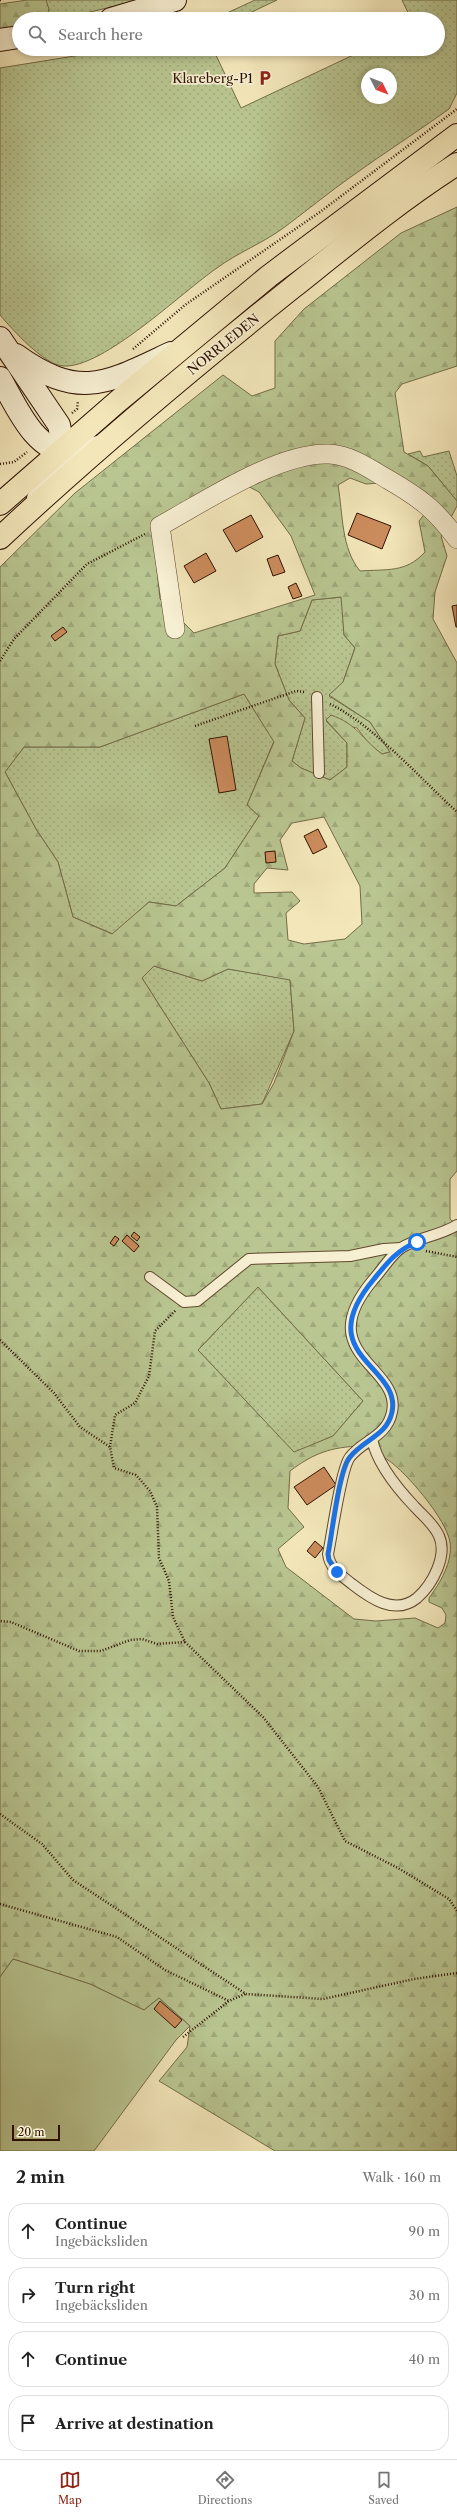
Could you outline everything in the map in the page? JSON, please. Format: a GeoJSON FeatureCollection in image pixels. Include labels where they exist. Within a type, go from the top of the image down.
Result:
{"type":"FeatureCollection","features":[{"type":"Feature","properties":{"kind":"highway","name":"NORRLEDEN"},"geometry":{"type":"LineString","coordinates":[[0,504],[60,451],[278,268],[457,135]]}},
{"type":"Feature","properties":{"kind":"highway","name":"NORRLEDEN"},"geometry":{"type":"LineString","coordinates":[[0,538],[98,447],[368,228],[457,164]]}},
{"type":"Feature","properties":{"kind":"main road"},"geometry":{"type":"LineString","coordinates":[[134,12],[175,0]]}},
{"type":"Feature","properties":{"kind":"main road"},"geometry":{"type":"LineString","coordinates":[[0,40],[12,38]]}},
{"type":"Feature","properties":{"kind":"main road"},"geometry":{"type":"LineString","coordinates":[[4,344],[50,376],[79,384],[97,383],[120,377],[181,349]]}},
{"type":"Feature","properties":{"kind":"main road"},"geometry":{"type":"LineString","coordinates":[[4,344],[59,425],[62,436],[60,451],[53,476],[31,509]]}},
{"type":"Feature","properties":{"kind":"main road"},"geometry":{"type":"LineString","coordinates":[[0,378],[30,428],[41,440],[60,451],[71,453],[98,447]]}},
{"type":"Feature","properties":{"kind":"street"},"geometry":{"type":"LineString","coordinates":[[175,629],[160,526],[241,482],[279,464],[312,455],[329,454],[358,461],[426,503],[441,517],[457,539]]}},
{"type":"Feature","properties":{"kind":"lane"},"geometry":{"type":"LineString","coordinates":[[317,698],[319,773]]}},
{"type":"Feature","properties":{"kind":"lane"},"geometry":{"type":"LineString","coordinates":[[150,1278],[184,1302],[197,1301],[249,1259],[350,1256],[384,1249],[401,1248],[457,1225]]}},
{"type":"Feature","properties":{"kind":"lane"},"geometry":{"type":"LineString","coordinates":[[372,1439],[379,1458],[392,1479],[440,1537],[441,1545],[438,1567],[427,1587],[411,1602],[387,1604],[374,1600],[337,1572],[329,1560],[328,1554],[345,1470],[350,1457],[372,1439],[384,1430],[390,1418],[392,1404],[390,1394],[381,1378],[358,1350],[350,1327],[352,1315],[360,1298],[401,1248]]}},
{"type":"Feature","properties":{"kind":"path"},"geometry":{"type":"LineString","coordinates":[[129,351],[185,305],[320,212],[457,109]]}},
{"type":"Feature","properties":{"kind":"path"},"geometry":{"type":"LineString","coordinates":[[59,425],[76,409],[79,384]]}},
{"type":"Feature","properties":{"kind":"path"},"geometry":{"type":"LineString","coordinates":[[0,464],[14,462],[41,440]]}},
{"type":"Feature","properties":{"kind":"path"},"geometry":{"type":"LineString","coordinates":[[0,661],[14,639],[87,564],[160,526]]}},
{"type":"Feature","properties":{"kind":"path"},"geometry":{"type":"LineString","coordinates":[[195,726],[296,691],[317,698],[343,710],[364,726],[457,812]]}},
{"type":"Feature","properties":{"kind":"path"},"geometry":{"type":"LineString","coordinates":[[417,1242],[417,1250],[457,1257]]}},
{"type":"Feature","properties":{"kind":"path"},"geometry":{"type":"LineString","coordinates":[[184,1302],[155,1331],[149,1376],[136,1403],[115,1415],[110,1447],[114,1468],[136,1475],[150,1491],[157,1507],[159,1558],[169,1581],[173,1617],[185,1642],[263,1717],[318,1787],[345,1841],[398,1868],[449,1899],[457,1911]]}},
{"type":"Feature","properties":{"kind":"path"},"geometry":{"type":"LineString","coordinates":[[0,1340],[54,1393],[80,1428],[110,1447]]}},
{"type":"Feature","properties":{"kind":"path"},"geometry":{"type":"LineString","coordinates":[[0,1621],[11,1622],[79,1651],[101,1651],[130,1640],[142,1639],[157,1644],[185,1642]]}},
{"type":"Feature","properties":{"kind":"path"},"geometry":{"type":"LineString","coordinates":[[0,1814],[42,1844],[73,1880],[246,1994]]}},
{"type":"Feature","properties":{"kind":"path"},"geometry":{"type":"LineString","coordinates":[[0,1904],[117,1937],[165,1970],[229,2001]]}},
{"type":"Feature","properties":{"kind":"path"},"geometry":{"type":"LineString","coordinates":[[183,2037],[229,2001],[246,1994],[323,1999],[414,1979],[457,1973]]}},
{"type":"Feature","properties":{"kind":"green space"},"geometry":{"type":"Polygon","coordinates":[[[27,0],[46,0],[49,9],[48,12],[12,12],[12,28],[0,29],[0,4],[27,0]]]}},
{"type":"Feature","properties":{"kind":"green space"},"geometry":{"type":"Polygon","coordinates":[[[46,0],[139,0],[90,12],[48,12],[46,0]]]}},
{"type":"Feature","properties":{"kind":"green space"},"geometry":{"type":"Polygon","coordinates":[[[255,0],[277,0],[252,12],[229,12],[255,0]]]}},
{"type":"Feature","properties":{"kind":"green space"},"geometry":{"type":"Polygon","coordinates":[[[402,0],[457,0],[457,93],[449,109],[352,176],[282,229],[217,268],[142,327],[120,342],[99,355],[80,364],[63,366],[47,360],[12,329],[0,315],[0,68],[75,56],[216,56],[241,108],[351,56],[445,56],[445,12],[408,12],[402,0]]]}},
{"type":"Feature","properties":{"kind":"green space"},"geometry":{"type":"Polygon","coordinates":[[[457,207],[457,366],[402,384],[395,393],[404,452],[428,466],[457,501],[457,506],[441,536],[447,556],[435,592],[433,619],[457,663],[457,1171],[450,1179],[450,1219],[457,1225],[457,2151],[275,2151],[159,2081],[187,2047],[190,2026],[159,1998],[144,2010],[90,1984],[13,1959],[0,1977],[0,567],[75,493],[223,375],[252,396],[275,388],[275,341],[304,309],[401,233],[457,207]],[[229,476],[152,521],[160,599],[194,633],[315,595],[291,536],[259,492],[229,476]],[[350,478],[338,485],[344,530],[349,552],[360,571],[396,569],[411,564],[425,552],[419,521],[431,506],[392,482],[366,484],[350,478]],[[341,597],[312,600],[300,631],[278,636],[275,664],[289,700],[305,718],[292,761],[301,768],[330,780],[347,767],[347,743],[326,720],[331,715],[353,727],[382,754],[390,752],[370,722],[329,695],[343,682],[355,648],[344,635],[341,597]],[[244,694],[100,747],[24,747],[5,772],[36,829],[58,862],[73,917],[112,934],[149,902],[176,906],[225,868],[259,816],[247,805],[274,742],[244,694]],[[324,817],[292,823],[280,840],[288,870],[267,868],[254,884],[254,893],[292,892],[300,901],[286,913],[288,940],[304,944],[345,939],[362,924],[360,886],[324,817]],[[154,966],[142,978],[209,1083],[221,1109],[262,1104],[274,1083],[294,1031],[290,980],[228,969],[202,981],[154,966]],[[258,1287],[198,1350],[294,1452],[333,1436],[363,1401],[258,1287]],[[361,1446],[341,1448],[315,1455],[290,1471],[288,1508],[304,1527],[278,1549],[286,1567],[354,1619],[376,1621],[415,1618],[438,1628],[445,1623],[446,1615],[442,1608],[429,1602],[429,1598],[448,1565],[450,1557],[450,1542],[447,1532],[434,1509],[425,1497],[396,1466],[375,1452],[361,1446]]]}},
{"type":"Feature","properties":{"kind":"green space"},"geometry":{"type":"Polygon","coordinates":[[[420,451],[423,457],[449,451],[457,476],[457,501],[428,466],[408,454],[420,451]]]}},
{"type":"Feature","properties":{"kind":"green space"},"geometry":{"type":"Polygon","coordinates":[[[342,597],[344,635],[355,648],[343,682],[329,696],[370,722],[390,752],[382,754],[370,745],[357,728],[326,721],[347,743],[347,767],[330,780],[301,768],[292,761],[305,718],[289,700],[275,664],[278,636],[300,631],[312,600],[342,597]]]}},
{"type":"Feature","properties":{"kind":"green space"},"geometry":{"type":"Polygon","coordinates":[[[244,694],[274,741],[247,805],[259,816],[225,868],[176,906],[149,902],[113,934],[73,917],[58,862],[36,829],[5,772],[24,747],[100,747],[244,694]]]}},
{"type":"Feature","properties":{"kind":"green space"},"geometry":{"type":"Polygon","coordinates":[[[154,966],[202,981],[228,969],[290,979],[294,1031],[262,1104],[221,1109],[209,1083],[142,978],[154,966]]]}},
{"type":"Feature","properties":{"kind":"green space"},"geometry":{"type":"Polygon","coordinates":[[[258,1287],[363,1401],[333,1436],[294,1453],[198,1350],[258,1287]]]}},
{"type":"Feature","properties":{"kind":"green space"},"geometry":{"type":"Polygon","coordinates":[[[13,1959],[90,1984],[144,2010],[159,1998],[190,2026],[176,2040],[94,2151],[0,2151],[0,1977],[13,1959]]]}},
{"type":"Feature","properties":{"kind":"building"},"geometry":{"type":"Polygon","coordinates":[[[357,513],[391,526],[382,549],[348,535],[357,513]]]}},
{"type":"Feature","properties":{"kind":"building"},"geometry":{"type":"Polygon","coordinates":[[[251,515],[263,537],[236,552],[223,530],[251,515]]]}},
{"type":"Feature","properties":{"kind":"building"},"geometry":{"type":"Polygon","coordinates":[[[206,553],[216,571],[194,583],[184,566],[206,553]]]}},
{"type":"Feature","properties":{"kind":"building"},"geometry":{"type":"Polygon","coordinates":[[[278,555],[285,572],[273,576],[267,559],[278,555]]]}},
{"type":"Feature","properties":{"kind":"building"},"geometry":{"type":"Polygon","coordinates":[[[296,583],[302,596],[293,599],[288,587],[296,583]]]}},
{"type":"Feature","properties":{"kind":"building"},"geometry":{"type":"Polygon","coordinates":[[[457,605],[457,627],[456,627],[452,606],[457,605]]]}},
{"type":"Feature","properties":{"kind":"building"},"geometry":{"type":"Polygon","coordinates":[[[63,627],[67,632],[55,641],[51,636],[63,627]]]}},
{"type":"Feature","properties":{"kind":"building"},"geometry":{"type":"Polygon","coordinates":[[[227,736],[236,790],[219,793],[209,739],[227,736]]]}},
{"type":"Feature","properties":{"kind":"building"},"geometry":{"type":"Polygon","coordinates":[[[318,829],[327,847],[313,854],[304,836],[318,829]]]}},
{"type":"Feature","properties":{"kind":"building"},"geometry":{"type":"Polygon","coordinates":[[[275,851],[276,862],[266,863],[265,852],[275,851]]]}},
{"type":"Feature","properties":{"kind":"building"},"geometry":{"type":"Polygon","coordinates":[[[134,1232],[140,1237],[137,1241],[131,1236],[134,1232]]]}},
{"type":"Feature","properties":{"kind":"building"},"geometry":{"type":"Polygon","coordinates":[[[127,1235],[139,1246],[134,1252],[122,1241],[127,1235]]]}},
{"type":"Feature","properties":{"kind":"building"},"geometry":{"type":"Polygon","coordinates":[[[115,1236],[119,1239],[114,1246],[110,1243],[115,1236]]]}},
{"type":"Feature","properties":{"kind":"building"},"geometry":{"type":"Polygon","coordinates":[[[324,1467],[336,1485],[307,1505],[294,1487],[324,1467]]]}},
{"type":"Feature","properties":{"kind":"building"},"geometry":{"type":"Polygon","coordinates":[[[315,1541],[323,1548],[315,1558],[307,1551],[315,1541]]]}},
{"type":"Feature","properties":{"kind":"building"},"geometry":{"type":"Polygon","coordinates":[[[160,2001],[182,2020],[175,2028],[154,2009],[160,2001]]]}},
{"type":"Feature","properties":{"kind":"place","name":"Klareberg-P1"},"geometry":{"type":"Point","coordinates":[265,78]}},
{"type":"Feature","properties":{"kind":"route"},"geometry":{"type":"LineString","coordinates":[[337,1572],[334,1570],[329,1560],[328,1554],[346,1463],[358,1450],[384,1430],[390,1418],[393,1407],[390,1394],[381,1378],[365,1361],[358,1350],[350,1327],[352,1315],[360,1298],[368,1286],[389,1261],[401,1248],[417,1242]]}}]}
